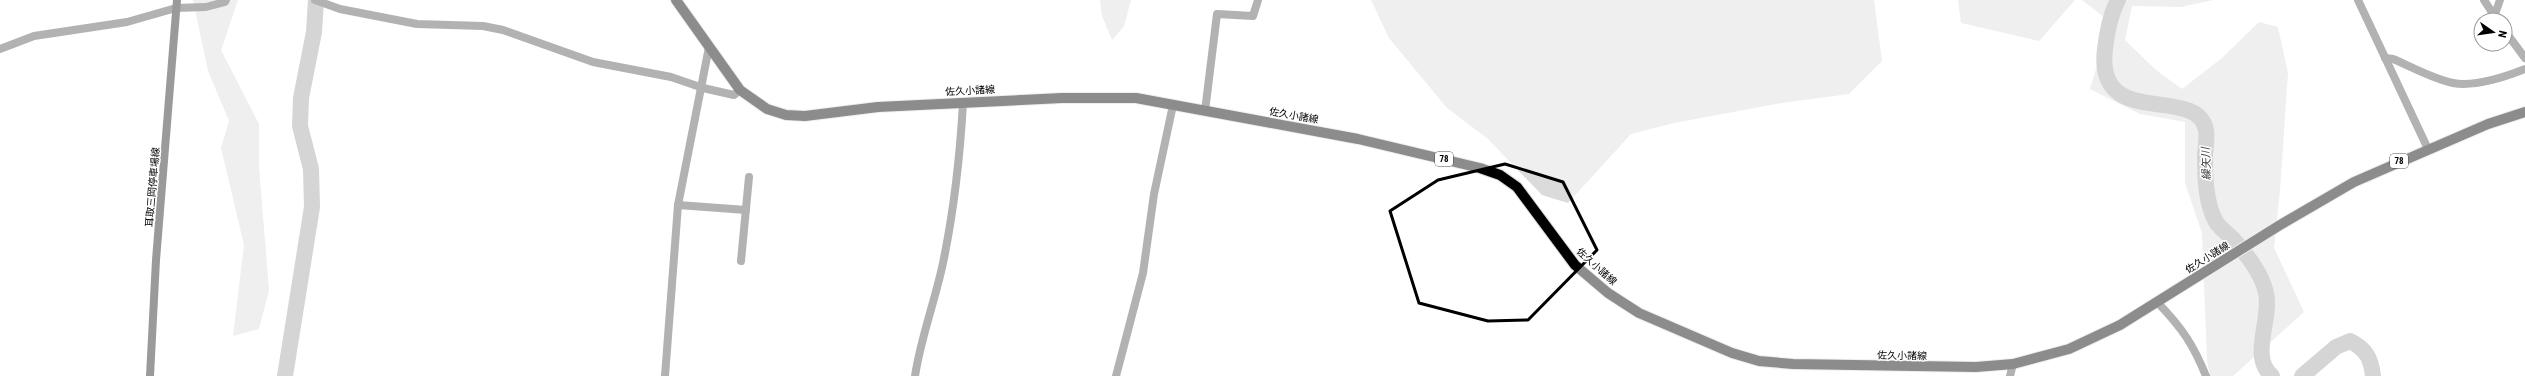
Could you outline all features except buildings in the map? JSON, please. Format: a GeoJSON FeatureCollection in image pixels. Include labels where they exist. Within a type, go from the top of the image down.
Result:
{"type":"FeatureCollection","features":[{"type":"Feature","properties":{"kind":"main road","name":"佐久小諸線"},"geometry":{"type":"LineString","coordinates":[[676,0],[740,90],[767,110],[786,115],[805,116],[878,107],[1105,97],[1136,98],[1358,139],[1480,168],[1500,175],[1516,187],[1575,265],[1608,293],[1639,312],[1732,354],[1759,361],[1793,364],[1962,368],[2013,364],[2069,349],[2120,326],[2280,225],[2354,182],[2488,124],[2525,112]]}},
{"type":"Feature","properties":{"kind":"main road","name":"耳取三岡停車場線"},"geometry":{"type":"LineString","coordinates":[[150,376],[156,260],[177,4]]}},
{"type":"Feature","properties":{"kind":"street"},"geometry":{"type":"LineString","coordinates":[[0,49],[34,36],[127,22],[177,4],[206,7],[225,2],[226,0]]}},
{"type":"Feature","properties":{"kind":"street"},"geometry":{"type":"LineString","coordinates":[[315,0],[340,9],[417,24],[482,26],[503,30],[593,62],[671,77],[700,87],[734,95],[740,90]]}},
{"type":"Feature","properties":{"kind":"street"},"geometry":{"type":"LineString","coordinates":[[1205,111],[1217,14],[1253,16],[1258,0]]}},
{"type":"Feature","properties":{"kind":"street"},"geometry":{"type":"LineString","coordinates":[[2358,0],[2428,149]]}},
{"type":"Feature","properties":{"kind":"street"},"geometry":{"type":"LineString","coordinates":[[2484,0],[2491,12]]}},
{"type":"Feature","properties":{"kind":"street"},"geometry":{"type":"LineString","coordinates":[[2497,12],[2500,0]]}},
{"type":"Feature","properties":{"kind":"street"},"geometry":{"type":"LineString","coordinates":[[2513,42],[2525,58]]}},
{"type":"Feature","properties":{"kind":"street"},"geometry":{"type":"LineString","coordinates":[[665,376],[678,206],[709,47]]}},
{"type":"Feature","properties":{"kind":"street"},"geometry":{"type":"LineString","coordinates":[[2385,58],[2393,59],[2453,83],[2470,83],[2508,76],[2525,69]]}},
{"type":"Feature","properties":{"kind":"street"},"geometry":{"type":"LineString","coordinates":[[915,376],[920,347],[943,263],[960,163],[963,103]]}},
{"type":"Feature","properties":{"kind":"street"},"geometry":{"type":"LineString","coordinates":[[1116,376],[1143,273],[1154,194],[1173,105]]}},
{"type":"Feature","properties":{"kind":"street"},"geometry":{"type":"LineString","coordinates":[[741,261],[749,177]]}},
{"type":"Feature","properties":{"kind":"street"},"geometry":{"type":"LineString","coordinates":[[678,206],[746,210]]}},
{"type":"Feature","properties":{"kind":"street"},"geometry":{"type":"LineString","coordinates":[[2158,303],[2182,329],[2206,376]]}},
{"type":"Feature","properties":{"kind":"street"},"geometry":{"type":"LineString","coordinates":[[2010,376],[2013,364]]}},
{"type":"Feature","properties":{"kind":"highlighted area"},"geometry":{"type":"Polygon","coordinates":[[[1505,164],[1563,182],[1597,250],[1528,320],[1488,321],[1419,303],[1390,211],[1438,180],[1505,164]]]}},
{"type":"Feature","properties":{"kind":"shaded area"},"geometry":{"type":"Polygon","coordinates":[[[193,0],[238,0],[221,50],[259,124],[259,167],[269,290],[259,329],[233,336],[244,245],[221,148],[229,121],[208,71],[193,0]]]}},
{"type":"Feature","properties":{"kind":"shaded area"},"geometry":{"type":"Polygon","coordinates":[[[1100,0],[1131,0],[1124,26],[1112,40],[1102,16],[1100,0]]]}},
{"type":"Feature","properties":{"kind":"shaded area"},"geometry":{"type":"Polygon","coordinates":[[[1371,0],[1874,0],[1882,61],[1849,94],[1782,103],[1674,123],[1631,134],[1568,203],[1542,195],[1488,139],[1447,108],[1389,38],[1371,0]]]}},
{"type":"Feature","properties":{"kind":"shaded area"},"geometry":{"type":"Polygon","coordinates":[[[1958,0],[2075,0],[2039,41],[1961,23],[1958,0]]]}},
{"type":"Feature","properties":{"kind":"shaded area"},"geometry":{"type":"Polygon","coordinates":[[[2082,0],[2213,0],[2181,7],[2132,6],[2125,40],[2156,70],[2182,89],[2222,58],[2259,22],[2278,27],[2288,73],[2280,190],[2274,248],[2304,312],[2233,376],[2210,376],[2207,360],[2202,233],[2185,183],[2185,122],[2140,114],[2090,89],[2110,22],[2082,0]]]}},
{"type":"Feature","properties":{"kind":"waterway"},"geometry":{"type":"LineString","coordinates":[[285,376],[312,207],[311,169],[300,126],[301,98],[314,32],[316,0]]}},
{"type":"Feature","properties":{"kind":"waterway","name":"繰矢川"},"geometry":{"type":"LineString","coordinates":[[2118,0],[2111,18],[2107,36],[2105,49],[2106,74],[2115,90],[2130,99],[2185,109],[2199,116],[2206,130],[2206,179],[2212,214],[2216,222],[2248,257],[2261,278],[2266,293],[2267,303],[2262,359],[2265,368],[2272,376]]}},
{"type":"Feature","properties":{"kind":"waterway","name":"繰矢川"},"geometry":{"type":"LineString","coordinates":[[2302,376],[2336,347],[2350,341],[2360,347],[2367,355],[2371,364],[2373,376]]}}]}
